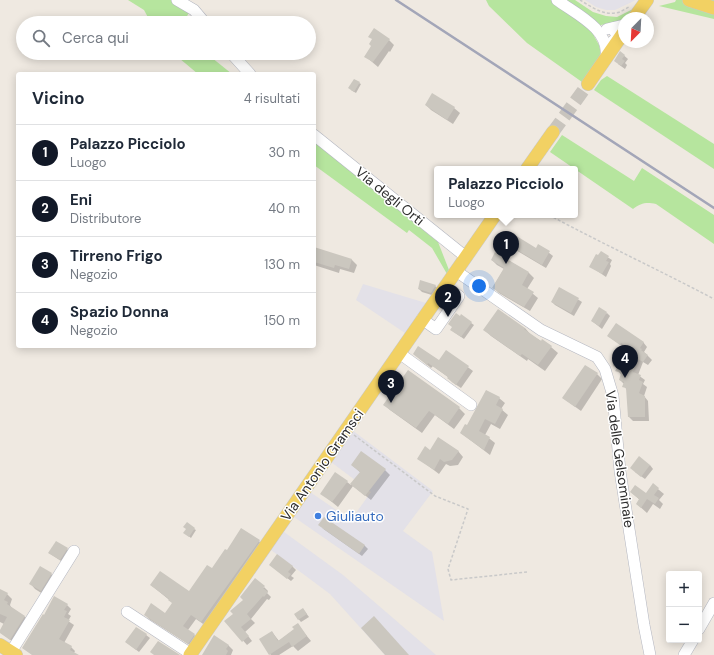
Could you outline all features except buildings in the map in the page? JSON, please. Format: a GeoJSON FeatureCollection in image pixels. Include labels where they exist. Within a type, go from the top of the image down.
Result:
{"type":"FeatureCollection","features":[{"type":"Feature","properties":{"kind":"main road"},"geometry":{"type":"LineString","coordinates":[[689,0],[714,8]]}},
{"type":"Feature","properties":{"kind":"main road"},"geometry":{"type":"LineString","coordinates":[[638,12],[645,2]]}},
{"type":"Feature","properties":{"kind":"main road"},"geometry":{"type":"LineString","coordinates":[[588,84],[606,57],[618,35]]}},
{"type":"Feature","properties":{"kind":"main road"},"geometry":{"type":"LineString","coordinates":[[529,166],[553,132]]}},
{"type":"Feature","properties":{"kind":"main road","name":"Via Antonio Gramsci"},"geometry":{"type":"LineString","coordinates":[[190,654],[493,218]]}},
{"type":"Feature","properties":{"kind":"main road"},"geometry":{"type":"LineString","coordinates":[[0,645],[14,654]]}},
{"type":"Feature","properties":{"kind":"street"},"geometry":{"type":"LineString","coordinates":[[177,0],[194,10],[199,16]]}},
{"type":"Feature","properties":{"kind":"street"},"geometry":{"type":"LineString","coordinates":[[557,0],[596,28],[601,34],[604,42],[606,57]]}},
{"type":"Feature","properties":{"kind":"street"},"geometry":{"type":"LineString","coordinates":[[596,28],[618,33]]}},
{"type":"Feature","properties":{"kind":"street"},"geometry":{"type":"LineString","coordinates":[[604,42],[618,34]]}},
{"type":"Feature","properties":{"kind":"street"},"geometry":{"type":"LineString","coordinates":[[237,60],[248,72]]}},
{"type":"Feature","properties":{"kind":"street","name":"Via degli Orti"},"geometry":{"type":"LineString","coordinates":[[316,136],[466,257]]}},
{"type":"Feature","properties":{"kind":"street","name":"Via delle Gelsominaie"},"geometry":{"type":"LineString","coordinates":[[456,271],[541,330],[597,357],[605,370],[613,396],[620,471],[650,655]]}},
{"type":"Feature","properties":{"kind":"street"},"geometry":{"type":"LineString","coordinates":[[399,352],[471,405]]}},
{"type":"Feature","properties":{"kind":"street"},"geometry":{"type":"LineString","coordinates":[[14,654],[74,551]]}},
{"type":"Feature","properties":{"kind":"street"},"geometry":{"type":"LineString","coordinates":[[702,624],[714,603]]}},
{"type":"Feature","properties":{"kind":"street"},"geometry":{"type":"LineString","coordinates":[[127,612],[190,654]]}},
{"type":"Feature","properties":{"kind":"street"},"geometry":{"type":"LineString","coordinates":[[684,655],[691,643]]}},
{"type":"Feature","properties":{"kind":"path"},"geometry":{"type":"LineString","coordinates":[[580,0],[595,10],[616,14],[633,5],[645,2]]}},
{"type":"Feature","properties":{"kind":"path"},"geometry":{"type":"LineString","coordinates":[[554,218],[591,238],[654,267],[714,299]]}},
{"type":"Feature","properties":{"kind":"path"},"geometry":{"type":"LineString","coordinates":[[346,430],[435,496],[468,509],[448,569],[451,580],[528,572]]}},
{"type":"Feature","properties":{"kind":"shaded area"},"geometry":{"type":"Polygon","coordinates":[[[585,0],[635,0],[615,10],[606,10],[596,7],[585,0]]]}},
{"type":"Feature","properties":{"kind":"shaded area"},"geometry":{"type":"Polygon","coordinates":[[[363,284],[426,303],[405,333],[356,300],[363,284]]]}},
{"type":"Feature","properties":{"kind":"shaded area"},"geometry":{"type":"Polygon","coordinates":[[[352,430],[433,491],[403,531],[432,552],[444,621],[294,517],[310,492],[351,520],[371,492],[331,462],[352,430]]]}},
{"type":"Feature","properties":{"kind":"shaded area"},"geometry":{"type":"Polygon","coordinates":[[[284,532],[343,575],[436,655],[385,655],[330,594],[271,550],[284,532]]]}},
{"type":"Feature","properties":{"kind":"green space"},"geometry":{"type":"Polygon","coordinates":[[[128,0],[172,0],[190,11],[187,16],[147,16],[144,10],[128,0]]]}},
{"type":"Feature","properties":{"kind":"green space"},"geometry":{"type":"Polygon","coordinates":[[[486,0],[575,0],[593,12],[606,16],[618,16],[618,21],[601,25],[594,36],[599,45],[601,54],[582,82],[527,43],[489,6],[486,0]]]}},
{"type":"Feature","properties":{"kind":"green space"},"geometry":{"type":"Polygon","coordinates":[[[676,0],[714,0],[714,19],[659,6],[675,2],[676,0]]]}},
{"type":"Feature","properties":{"kind":"green space"},"geometry":{"type":"Polygon","coordinates":[[[181,60],[215,60],[230,72],[196,72],[181,60]]]}},
{"type":"Feature","properties":{"kind":"green space"},"geometry":{"type":"Polygon","coordinates":[[[607,76],[714,144],[714,169],[594,90],[601,80],[607,76]]]}},
{"type":"Feature","properties":{"kind":"green space"},"geometry":{"type":"Polygon","coordinates":[[[562,135],[634,181],[642,168],[714,215],[714,244],[656,204],[649,203],[639,205],[633,209],[578,171],[578,166],[570,166],[550,152],[562,135]]]}},
{"type":"Feature","properties":{"kind":"green space"},"geometry":{"type":"Polygon","coordinates":[[[316,143],[438,242],[449,270],[447,274],[432,248],[409,230],[407,233],[316,166],[316,143]]]}},
{"type":"Feature","properties":{"kind":"tunnel"},"geometry":{"type":"LineString","coordinates":[[553,132],[588,84]]}},
{"type":"Feature","properties":{"kind":"railway"},"geometry":{"type":"LineString","coordinates":[[396,0],[714,208]]}},
{"type":"Feature","properties":{"kind":"place","name":"Palazzo Picciolo"},"geometry":{"type":"Point","coordinates":[506,264]}},
{"type":"Feature","properties":{"kind":"place","name":"Eni"},"geometry":{"type":"Point","coordinates":[448,317]}},
{"type":"Feature","properties":{"kind":"place","name":"Spazio Donna"},"geometry":{"type":"Point","coordinates":[625,378]}},
{"type":"Feature","properties":{"kind":"place","name":"Tirreno Frigo"},"geometry":{"type":"Point","coordinates":[391,403]}},
{"type":"Feature","properties":{"kind":"place","name":"Giuliauto"},"geometry":{"type":"Point","coordinates":[318,516]}}]}
